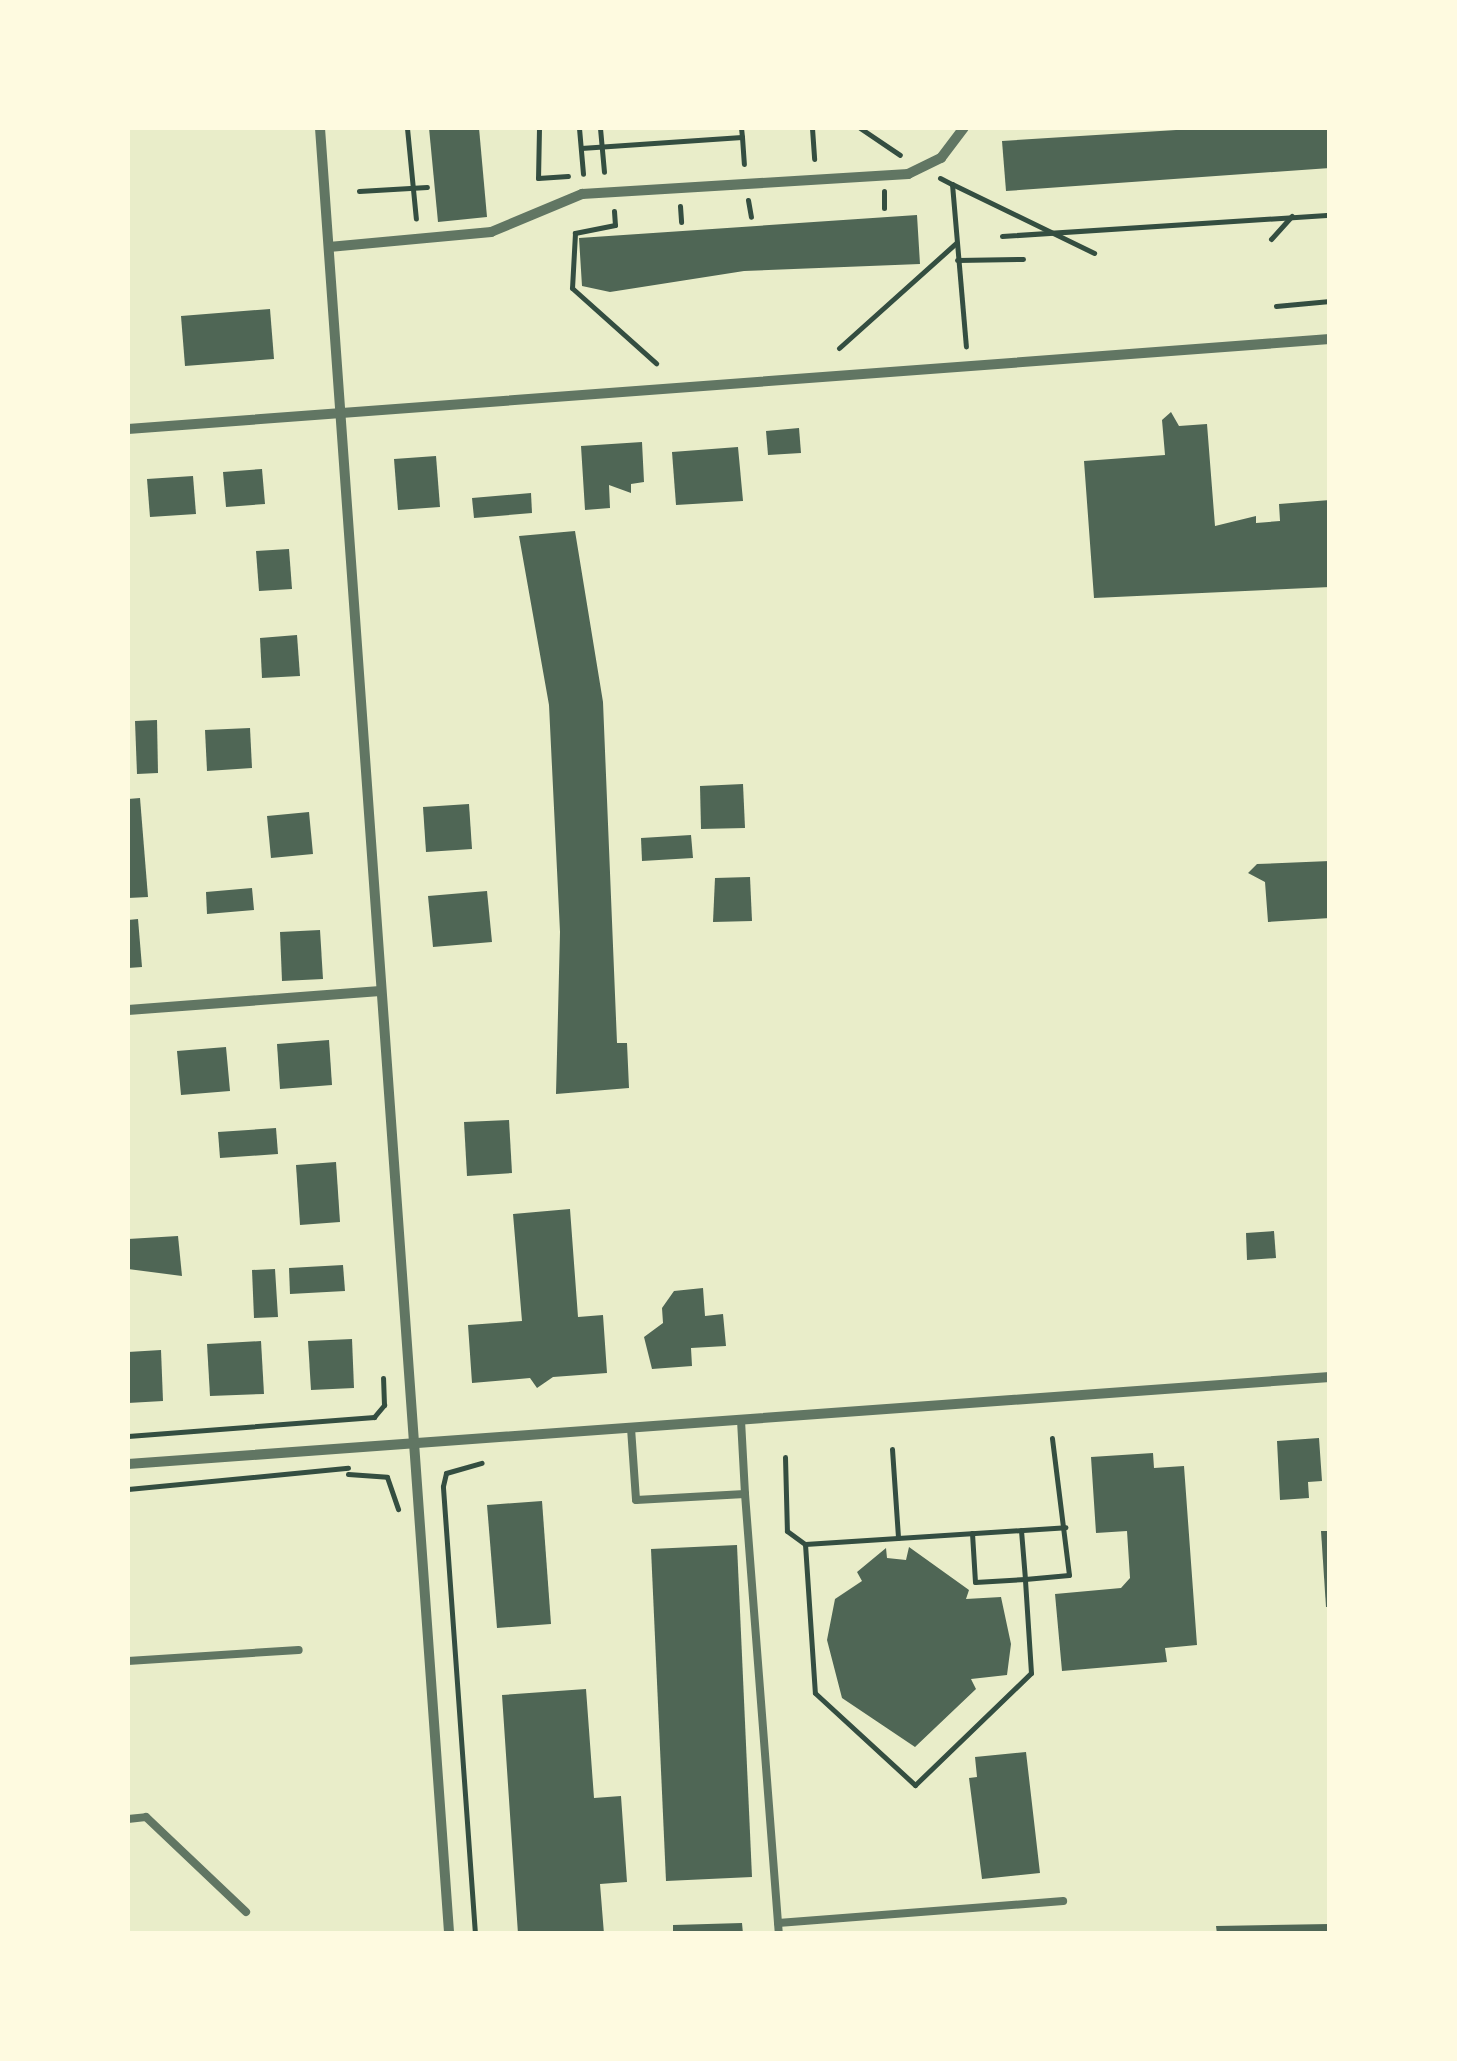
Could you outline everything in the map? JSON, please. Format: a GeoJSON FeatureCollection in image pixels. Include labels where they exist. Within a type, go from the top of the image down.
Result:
{"type":"FeatureCollection","features":[{"type":"Feature","properties":{"kind":"street"},"geometry":{"type":"LineString","coordinates":[[320,128],[449,1934]]}},
{"type":"Feature","properties":{"kind":"street"},"geometry":{"type":"LineString","coordinates":[[329,248],[491,232],[582,194],[919,168],[941,158],[964,128]]}},
{"type":"Feature","properties":{"kind":"street"},"geometry":{"type":"LineString","coordinates":[[128,429],[1330,339]]}},
{"type":"Feature","properties":{"kind":"street"},"geometry":{"type":"LineString","coordinates":[[128,1010],[380,991]]}},
{"type":"Feature","properties":{"kind":"street"},"geometry":{"type":"LineString","coordinates":[[128,1464],[1330,1378]]}},
{"type":"Feature","properties":{"kind":"lane"},"geometry":{"type":"LineString","coordinates":[[741,1420],[778,1928],[1063,1901]]}},
{"type":"Feature","properties":{"kind":"lane"},"geometry":{"type":"LineString","coordinates":[[631,1428],[636,1500],[745,1494]]}},
{"type":"Feature","properties":{"kind":"lane"},"geometry":{"type":"LineString","coordinates":[[128,1661],[299,1650]]}},
{"type":"Feature","properties":{"kind":"lane"},"geometry":{"type":"LineString","coordinates":[[128,1819],[146,1818],[246,1912]]}},
{"type":"Feature","properties":{"kind":"path"},"geometry":{"type":"LineString","coordinates":[[407,128],[417,239]]}},
{"type":"Feature","properties":{"kind":"path"},"geometry":{"type":"LineString","coordinates":[[539,128],[538,178],[583,176],[579,128]]}},
{"type":"Feature","properties":{"kind":"path"},"geometry":{"type":"LineString","coordinates":[[580,148],[742,138],[741,128]]}},
{"type":"Feature","properties":{"kind":"path"},"geometry":{"type":"LineString","coordinates":[[860,128],[919,168],[1094,254]]}},
{"type":"Feature","properties":{"kind":"path"},"geometry":{"type":"LineString","coordinates":[[952,184],[963,346]]}},
{"type":"Feature","properties":{"kind":"path"},"geometry":{"type":"LineString","coordinates":[[359,192],[426,187]]}},
{"type":"Feature","properties":{"kind":"path"},"geometry":{"type":"LineString","coordinates":[[1271,240],[1294,214]]}},
{"type":"Feature","properties":{"kind":"path"},"geometry":{"type":"LineString","coordinates":[[1002,236],[1294,214],[1330,216]]}},
{"type":"Feature","properties":{"kind":"path"},"geometry":{"type":"LineString","coordinates":[[615,226],[575,233],[572,288],[656,362]]}},
{"type":"Feature","properties":{"kind":"path"},"geometry":{"type":"LineString","coordinates":[[840,348],[956,242]]}},
{"type":"Feature","properties":{"kind":"path"},"geometry":{"type":"LineString","coordinates":[[957,260],[1023,260]]}},
{"type":"Feature","properties":{"kind":"path"},"geometry":{"type":"LineString","coordinates":[[1276,306],[1330,302]]}},
{"type":"Feature","properties":{"kind":"path"},"geometry":{"type":"LineString","coordinates":[[128,1436],[374,1417],[384,1405],[383,1378]]}},
{"type":"Feature","properties":{"kind":"path"},"geometry":{"type":"LineString","coordinates":[[972,1533],[975,1582],[1069,1575],[1052,1438]]}},
{"type":"Feature","properties":{"kind":"path"},"geometry":{"type":"LineString","coordinates":[[892,1449],[898,1538]]}},
{"type":"Feature","properties":{"kind":"path"},"geometry":{"type":"LineString","coordinates":[[786,1457],[787,1531],[804,1544],[1065,1527]]}},
{"type":"Feature","properties":{"kind":"path"},"geometry":{"type":"LineString","coordinates":[[475,1934],[443,1486],[446,1473],[482,1463]]}},
{"type":"Feature","properties":{"kind":"path"},"geometry":{"type":"LineString","coordinates":[[804,1544],[815,1693],[915,1785],[1031,1673],[1022,1530]]}},
{"type":"Feature","properties":{"kind":"building"},"geometry":{"type":"Polygon","coordinates":[[[429,128],[479,128],[487,217],[438,222],[429,128]]]}},
{"type":"Feature","properties":{"kind":"building"},"geometry":{"type":"Polygon","coordinates":[[[1208,128],[1330,128],[1330,168],[1006,191],[1002,141],[1208,128]]]}},
{"type":"Feature","properties":{"kind":"building"},"geometry":{"type":"Polygon","coordinates":[[[917,215],[920,264],[744,271],[610,292],[582,286],[579,238],[917,215]]]}},
{"type":"Feature","properties":{"kind":"building"},"geometry":{"type":"Polygon","coordinates":[[[270,309],[274,359],[185,366],[181,316],[270,309]]]}},
{"type":"Feature","properties":{"kind":"building"},"geometry":{"type":"Polygon","coordinates":[[[1171,412],[1179,426],[1207,424],[1215,526],[1256,516],[1256,523],[1280,521],[1279,504],[1330,500],[1330,587],[1094,598],[1084,461],[1165,455],[1162,420],[1171,412]]]}},
{"type":"Feature","properties":{"kind":"building"},"geometry":{"type":"Polygon","coordinates":[[[799,428],[801,453],[768,455],[766,431],[799,428]]]}},
{"type":"Feature","properties":{"kind":"building"},"geometry":{"type":"Polygon","coordinates":[[[642,442],[644,482],[631,484],[631,493],[609,485],[610,508],[585,510],[581,446],[642,442]]]}},
{"type":"Feature","properties":{"kind":"building"},"geometry":{"type":"Polygon","coordinates":[[[738,447],[743,501],[676,505],[672,452],[738,447]]]}},
{"type":"Feature","properties":{"kind":"building"},"geometry":{"type":"Polygon","coordinates":[[[436,456],[440,507],[398,510],[394,459],[436,456]]]}},
{"type":"Feature","properties":{"kind":"building"},"geometry":{"type":"Polygon","coordinates":[[[262,469],[265,504],[226,507],[223,472],[262,469]]]}},
{"type":"Feature","properties":{"kind":"building"},"geometry":{"type":"Polygon","coordinates":[[[193,476],[196,514],[150,517],[147,479],[193,476]]]}},
{"type":"Feature","properties":{"kind":"building"},"geometry":{"type":"Polygon","coordinates":[[[531,493],[532,513],[474,518],[472,498],[531,493]]]}},
{"type":"Feature","properties":{"kind":"building"},"geometry":{"type":"Polygon","coordinates":[[[575,531],[603,702],[617,1043],[627,1043],[629,1088],[556,1094],[560,932],[549,705],[519,536],[575,531]]]}},
{"type":"Feature","properties":{"kind":"building"},"geometry":{"type":"Polygon","coordinates":[[[289,549],[292,589],[259,591],[256,551],[289,549]]]}},
{"type":"Feature","properties":{"kind":"building"},"geometry":{"type":"Polygon","coordinates":[[[297,635],[300,676],[262,678],[260,638],[297,635]]]}},
{"type":"Feature","properties":{"kind":"building"},"geometry":{"type":"Polygon","coordinates":[[[157,720],[158,773],[137,774],[135,721],[157,720]]]}},
{"type":"Feature","properties":{"kind":"building"},"geometry":{"type":"Polygon","coordinates":[[[250,728],[252,768],[207,771],[205,730],[250,728]]]}},
{"type":"Feature","properties":{"kind":"building"},"geometry":{"type":"Polygon","coordinates":[[[743,784],[745,828],[701,829],[700,786],[743,784]]]}},
{"type":"Feature","properties":{"kind":"building"},"geometry":{"type":"Polygon","coordinates":[[[140,798],[148,897],[128,898],[128,799],[140,798]]]}},
{"type":"Feature","properties":{"kind":"building"},"geometry":{"type":"Polygon","coordinates":[[[469,804],[472,849],[426,852],[423,807],[469,804]]]}},
{"type":"Feature","properties":{"kind":"building"},"geometry":{"type":"Polygon","coordinates":[[[309,812],[313,854],[271,858],[267,816],[309,812]]]}},
{"type":"Feature","properties":{"kind":"building"},"geometry":{"type":"Polygon","coordinates":[[[691,835],[693,858],[642,861],[641,838],[691,835]]]}},
{"type":"Feature","properties":{"kind":"building"},"geometry":{"type":"Polygon","coordinates":[[[1330,861],[1330,918],[1268,922],[1265,882],[1248,873],[1257,864],[1330,861]]]}},
{"type":"Feature","properties":{"kind":"building"},"geometry":{"type":"Polygon","coordinates":[[[750,877],[752,921],[713,922],[715,878],[750,877]]]}},
{"type":"Feature","properties":{"kind":"building"},"geometry":{"type":"Polygon","coordinates":[[[252,888],[254,910],[207,914],[206,892],[252,888]]]}},
{"type":"Feature","properties":{"kind":"building"},"geometry":{"type":"Polygon","coordinates":[[[487,891],[492,942],[433,947],[428,896],[487,891]]]}},
{"type":"Feature","properties":{"kind":"building"},"geometry":{"type":"Polygon","coordinates":[[[138,919],[142,967],[128,968],[128,920],[138,919]]]}},
{"type":"Feature","properties":{"kind":"building"},"geometry":{"type":"Polygon","coordinates":[[[320,930],[323,979],[282,981],[280,932],[320,930]]]}},
{"type":"Feature","properties":{"kind":"building"},"geometry":{"type":"Polygon","coordinates":[[[329,1040],[332,1085],[280,1089],[277,1044],[329,1040]]]}},
{"type":"Feature","properties":{"kind":"building"},"geometry":{"type":"Polygon","coordinates":[[[226,1047],[230,1091],[181,1095],[177,1051],[226,1047]]]}},
{"type":"Feature","properties":{"kind":"building"},"geometry":{"type":"Polygon","coordinates":[[[509,1120],[512,1173],[467,1176],[464,1122],[509,1120]]]}},
{"type":"Feature","properties":{"kind":"building"},"geometry":{"type":"Polygon","coordinates":[[[276,1128],[278,1154],[220,1158],[218,1132],[276,1128]]]}},
{"type":"Feature","properties":{"kind":"building"},"geometry":{"type":"Polygon","coordinates":[[[336,1162],[340,1222],[300,1225],[296,1165],[336,1162]]]}},
{"type":"Feature","properties":{"kind":"building"},"geometry":{"type":"Polygon","coordinates":[[[570,1209],[578,1317],[603,1315],[607,1373],[553,1377],[537,1388],[530,1378],[472,1383],[468,1325],[522,1321],[513,1214],[570,1209]]]}},
{"type":"Feature","properties":{"kind":"building"},"geometry":{"type":"Polygon","coordinates":[[[1274,1231],[1276,1258],[1247,1260],[1246,1233],[1274,1231]]]}},
{"type":"Feature","properties":{"kind":"building"},"geometry":{"type":"Polygon","coordinates":[[[178,1236],[182,1276],[128,1269],[128,1239],[178,1236]]]}},
{"type":"Feature","properties":{"kind":"building"},"geometry":{"type":"Polygon","coordinates":[[[343,1265],[345,1291],[290,1294],[289,1268],[343,1265]]]}},
{"type":"Feature","properties":{"kind":"building"},"geometry":{"type":"Polygon","coordinates":[[[275,1269],[278,1317],[254,1318],[252,1270],[275,1269]]]}},
{"type":"Feature","properties":{"kind":"building"},"geometry":{"type":"Polygon","coordinates":[[[703,1288],[705,1316],[723,1314],[726,1346],[691,1348],[692,1366],[652,1369],[644,1337],[663,1323],[662,1308],[674,1291],[703,1288]]]}},
{"type":"Feature","properties":{"kind":"building"},"geometry":{"type":"Polygon","coordinates":[[[352,1339],[354,1388],[311,1390],[308,1341],[352,1339]]]}},
{"type":"Feature","properties":{"kind":"building"},"geometry":{"type":"Polygon","coordinates":[[[261,1341],[264,1394],[210,1396],[207,1344],[261,1341]]]}},
{"type":"Feature","properties":{"kind":"building"},"geometry":{"type":"Polygon","coordinates":[[[161,1350],[163,1401],[128,1403],[128,1352],[161,1350]]]}},
{"type":"Feature","properties":{"kind":"building"},"geometry":{"type":"Polygon","coordinates":[[[1319,1438],[1322,1481],[1308,1482],[1309,1498],[1280,1500],[1277,1441],[1319,1438]]]}},
{"type":"Feature","properties":{"kind":"building"},"geometry":{"type":"Polygon","coordinates":[[[1153,1453],[1154,1468],[1184,1466],[1197,1645],[1165,1648],[1167,1662],[1062,1671],[1055,1594],[1121,1588],[1130,1578],[1127,1531],[1096,1533],[1091,1457],[1153,1453]]]}},
{"type":"Feature","properties":{"kind":"building"},"geometry":{"type":"Polygon","coordinates":[[[542,1501],[551,1624],[497,1628],[487,1505],[542,1501]]]}},
{"type":"Feature","properties":{"kind":"building"},"geometry":{"type":"Polygon","coordinates":[[[1321,1531],[1330,1531],[1330,1607],[1326,1607],[1321,1531]]]}},
{"type":"Feature","properties":{"kind":"building"},"geometry":{"type":"Polygon","coordinates":[[[737,1545],[752,1877],[666,1881],[651,1549],[737,1545]]]}},
{"type":"Feature","properties":{"kind":"building"},"geometry":{"type":"Polygon","coordinates":[[[909,1547],[969,1590],[966,1599],[1001,1597],[1011,1644],[1007,1675],[971,1679],[976,1689],[915,1747],[842,1698],[827,1640],[835,1599],[862,1581],[857,1572],[886,1548],[887,1558],[906,1560],[909,1547]]]}},
{"type":"Feature","properties":{"kind":"building"},"geometry":{"type":"Polygon","coordinates":[[[586,1689],[594,1798],[621,1796],[627,1882],[600,1884],[604,1934],[518,1934],[502,1695],[586,1689]]]}},
{"type":"Feature","properties":{"kind":"building"},"geometry":{"type":"Polygon","coordinates":[[[1026,1752],[1040,1873],[982,1879],[969,1778],[977,1777],[975,1757],[1026,1752]]]}},
{"type":"Feature","properties":{"kind":"building"},"geometry":{"type":"Polygon","coordinates":[[[742,1923],[743,1934],[673,1934],[673,1925],[742,1923]]]}},
{"type":"Feature","properties":{"kind":"building"},"geometry":{"type":"Polygon","coordinates":[[[1330,1924],[1330,1934],[1217,1934],[1216,1926],[1330,1924]]]}}]}
